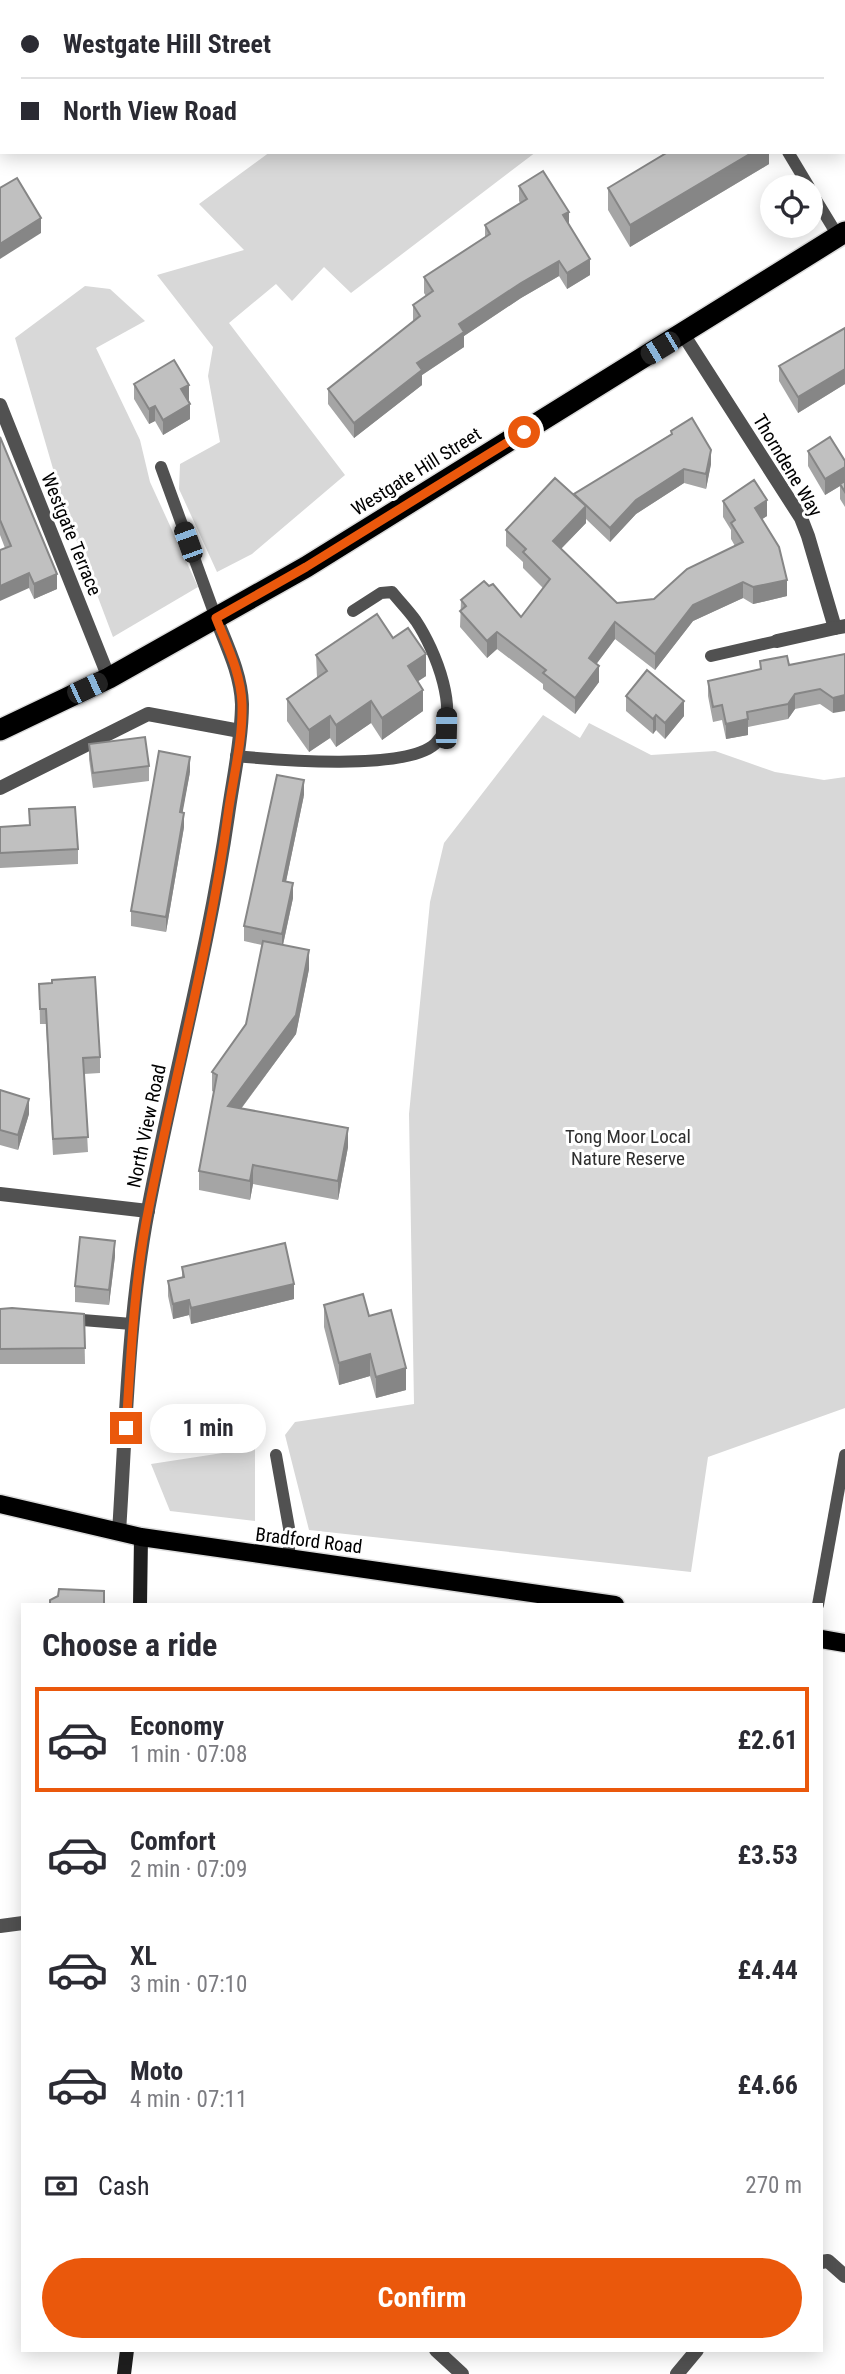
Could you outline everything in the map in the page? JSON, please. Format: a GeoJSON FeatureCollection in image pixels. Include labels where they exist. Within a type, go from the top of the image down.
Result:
{"type":"FeatureCollection","features":[{"type":"Feature","properties":{"kind":"highway","name":"Westgate Hill Street"},"geometry":{"type":"LineString","coordinates":[[0,730],[109,678],[306,567],[842,234]]}},
{"type":"Feature","properties":{"kind":"main road","name":"Bradford Road"},"geometry":{"type":"LineString","coordinates":[[0,1504],[141,1537],[289,1560],[352,1566],[545,1599],[592,1603]]}},
{"type":"Feature","properties":{"kind":"main road"},"geometry":{"type":"LineString","coordinates":[[823,1639],[845,1643]]}},
{"type":"Feature","properties":{"kind":"street","name":"Thorndene Way"},"geometry":{"type":"LineString","coordinates":[[683,334],[801,518],[840,627],[777,641]]}},
{"type":"Feature","properties":{"kind":"street","name":"Westgate Terrace"},"geometry":{"type":"LineString","coordinates":[[0,405],[109,678]]}},
{"type":"Feature","properties":{"kind":"street","name":"North View Road"},"geometry":{"type":"LineString","coordinates":[[119,1532],[132,1324],[148,1211],[218,883],[240,731],[242,703],[238,681],[233,659],[216,618]]}},
{"type":"Feature","properties":{"kind":"street"},"geometry":{"type":"LineString","coordinates":[[0,788],[148,714],[240,731]]}},
{"type":"Feature","properties":{"kind":"street"},"geometry":{"type":"LineString","coordinates":[[0,1194],[148,1211]]}},
{"type":"Feature","properties":{"kind":"street"},"geometry":{"type":"LineString","coordinates":[[140,1603],[141,1537]]}},
{"type":"Feature","properties":{"kind":"street"},"geometry":{"type":"LineString","coordinates":[[0,1926],[21,1923]]}},
{"type":"Feature","properties":{"kind":"street"},"geometry":{"type":"LineString","coordinates":[[823,2262],[828,2261],[845,2276]]}},
{"type":"Feature","properties":{"kind":"street"},"geometry":{"type":"LineString","coordinates":[[124,2374],[127,2352]]}},
{"type":"Feature","properties":{"kind":"street"},"geometry":{"type":"LineString","coordinates":[[438,2352],[462,2374]]}},
{"type":"Feature","properties":{"kind":"street"},"geometry":{"type":"LineString","coordinates":[[677,2374],[695,2352]]}},
{"type":"Feature","properties":{"kind":"lane"},"geometry":{"type":"LineString","coordinates":[[789,154],[801,175]]}},
{"type":"Feature","properties":{"kind":"lane"},"geometry":{"type":"LineString","coordinates":[[823,208],[842,234]]}},
{"type":"Feature","properties":{"kind":"lane"},"geometry":{"type":"LineString","coordinates":[[161,467],[216,618]]}},
{"type":"Feature","properties":{"kind":"lane"},"geometry":{"type":"LineString","coordinates":[[236,756],[306,762],[362,761],[413,755],[435,745],[446,728],[446,696],[434,654],[416,621],[392,592],[381,593],[354,611]]}},
{"type":"Feature","properties":{"kind":"lane"},"geometry":{"type":"LineString","coordinates":[[711,656],[777,641]]}},
{"type":"Feature","properties":{"kind":"lane"},"geometry":{"type":"LineString","coordinates":[[53,1318],[132,1324]]}},
{"type":"Feature","properties":{"kind":"lane"},"geometry":{"type":"LineString","coordinates":[[276,1455],[289,1528],[289,1560]]}},
{"type":"Feature","properties":{"kind":"lane"},"geometry":{"type":"LineString","coordinates":[[818,1603],[845,1455]]}},
{"type":"Feature","properties":{"kind":"green space"},"geometry":{"type":"Polygon","coordinates":[[[267,154],[533,154],[351,293],[324,267],[292,301],[276,284],[229,323],[345,475],[252,554],[217,572],[179,489],[180,464],[220,442],[208,376],[213,347],[157,275],[244,250],[199,204],[267,154]]]}},
{"type":"Feature","properties":{"kind":"green space"},"geometry":{"type":"Polygon","coordinates":[[[85,286],[110,289],[145,321],[96,348],[140,440],[150,482],[198,587],[113,637],[65,510],[15,338],[85,286]]]}},
{"type":"Feature","properties":{"kind":"green space","name":"Tong Moor Local Nature Reserve"},"geometry":{"type":"Polygon","coordinates":[[[543,715],[580,738],[589,723],[651,755],[715,751],[775,772],[824,780],[845,777],[845,1408],[708,1457],[691,1572],[309,1530],[285,1435],[295,1422],[414,1404],[409,1114],[430,902],[444,843],[543,715]]]}},
{"type":"Feature","properties":{"kind":"green space"},"geometry":{"type":"Polygon","coordinates":[[[255,1448],[255,1521],[170,1511],[151,1464],[255,1448]]]}},
{"type":"Feature","properties":{"kind":"building"},"geometry":{"type":"Polygon","coordinates":[[[665,154],[750,154],[630,225],[608,188],[665,154]]]}},
{"type":"Feature","properties":{"kind":"building"},"geometry":{"type":"Polygon","coordinates":[[[543,171],[569,212],[563,215],[590,259],[567,273],[559,261],[459,324],[464,332],[417,363],[422,370],[354,423],[328,389],[420,316],[413,305],[433,291],[424,277],[490,234],[485,225],[527,199],[519,186],[543,171]]]}},
{"type":"Feature","properties":{"kind":"building"},"geometry":{"type":"Polygon","coordinates":[[[17,178],[41,218],[0,244],[0,188],[17,178]]]}},
{"type":"Feature","properties":{"kind":"building"},"geometry":{"type":"Polygon","coordinates":[[[845,328],[845,369],[798,397],[779,366],[845,328]]]}},
{"type":"Feature","properties":{"kind":"building"},"geometry":{"type":"Polygon","coordinates":[[[174,360],[189,385],[181,389],[190,404],[163,420],[155,406],[149,409],[134,384],[174,360]]]}},
{"type":"Feature","properties":{"kind":"building"},"geometry":{"type":"Polygon","coordinates":[[[692,418],[711,450],[706,474],[684,469],[636,500],[610,528],[574,494],[672,434],[671,431],[692,418]]]}},
{"type":"Feature","properties":{"kind":"building"},"geometry":{"type":"Polygon","coordinates":[[[0,437],[57,574],[34,584],[29,573],[0,586],[0,550],[11,546],[0,520],[0,437]]]}},
{"type":"Feature","properties":{"kind":"building"},"geometry":{"type":"Polygon","coordinates":[[[830,437],[845,461],[845,467],[825,479],[808,451],[830,437]]]}},
{"type":"Feature","properties":{"kind":"building"},"geometry":{"type":"Polygon","coordinates":[[[555,478],[586,506],[553,541],[617,603],[654,599],[687,569],[743,542],[731,523],[735,520],[723,501],[754,480],[767,500],[755,508],[779,547],[787,580],[753,587],[743,582],[693,605],[655,654],[615,622],[589,658],[599,666],[575,698],[543,673],[546,670],[497,632],[487,641],[460,611],[466,606],[461,600],[484,581],[489,586],[493,584],[521,617],[550,579],[523,552],[526,549],[506,530],[555,478]]]}},
{"type":"Feature","properties":{"kind":"building"},"geometry":{"type":"Polygon","coordinates":[[[377,614],[393,638],[408,628],[426,654],[408,666],[423,690],[382,718],[371,701],[336,725],[330,716],[309,730],[287,699],[327,671],[316,655],[377,614]]]}},
{"type":"Feature","properties":{"kind":"building"},"geometry":{"type":"Polygon","coordinates":[[[845,654],[845,695],[833,698],[820,689],[795,694],[788,704],[747,712],[748,719],[726,724],[722,705],[713,707],[708,681],[761,669],[760,661],[787,656],[789,665],[845,654]]]}},
{"type":"Feature","properties":{"kind":"building"},"geometry":{"type":"Polygon","coordinates":[[[647,670],[684,701],[665,723],[656,715],[653,719],[626,696],[647,670]]]}},
{"type":"Feature","properties":{"kind":"building"},"geometry":{"type":"Polygon","coordinates":[[[145,737],[149,766],[93,773],[89,744],[145,737]]]}},
{"type":"Feature","properties":{"kind":"building"},"geometry":{"type":"Polygon","coordinates":[[[159,751],[190,757],[180,812],[184,813],[166,917],[131,911],[159,751]]]}},
{"type":"Feature","properties":{"kind":"building"},"geometry":{"type":"Polygon","coordinates":[[[277,775],[304,780],[283,881],[293,883],[282,934],[244,926],[277,775]]]}},
{"type":"Feature","properties":{"kind":"building"},"geometry":{"type":"Polygon","coordinates":[[[75,807],[78,849],[0,853],[0,827],[30,825],[29,809],[75,807]]]}},
{"type":"Feature","properties":{"kind":"building"},"geometry":{"type":"Polygon","coordinates":[[[263,941],[309,950],[296,1015],[228,1106],[348,1128],[338,1181],[253,1165],[250,1181],[199,1171],[217,1075],[212,1072],[246,1024],[263,941]]]}},
{"type":"Feature","properties":{"kind":"building"},"geometry":{"type":"Polygon","coordinates":[[[95,977],[100,1057],[83,1058],[88,1137],[53,1139],[46,1009],[40,1009],[39,984],[52,983],[52,980],[95,977]]]}},
{"type":"Feature","properties":{"kind":"building"},"geometry":{"type":"Polygon","coordinates":[[[0,1090],[29,1099],[18,1135],[0,1130],[0,1090]]]}},
{"type":"Feature","properties":{"kind":"building"},"geometry":{"type":"Polygon","coordinates":[[[80,1237],[115,1241],[109,1290],[75,1286],[80,1237]]]}},
{"type":"Feature","properties":{"kind":"building"},"geometry":{"type":"Polygon","coordinates":[[[285,1243],[294,1284],[191,1308],[189,1300],[173,1304],[168,1281],[184,1277],[182,1267],[285,1243]]]}},
{"type":"Feature","properties":{"kind":"building"},"geometry":{"type":"Polygon","coordinates":[[[363,1294],[369,1316],[391,1310],[406,1368],[376,1377],[370,1354],[339,1363],[324,1305],[363,1294]]]}},
{"type":"Feature","properties":{"kind":"building"},"geometry":{"type":"Polygon","coordinates":[[[0,1309],[84,1314],[85,1348],[0,1349],[0,1309]]]}},
{"type":"Feature","properties":{"kind":"building"},"geometry":{"type":"Polygon","coordinates":[[[59,1589],[104,1591],[104,1603],[50,1603],[50,1600],[58,1596],[59,1589]]]}},
{"type":"Feature","properties":{"kind":"route"},"geometry":{"type":"LineString","coordinates":[[126,1428],[132,1324],[148,1211],[218,883],[240,731],[242,703],[238,681],[233,659],[216,618],[306,567],[524,432]]}}]}
